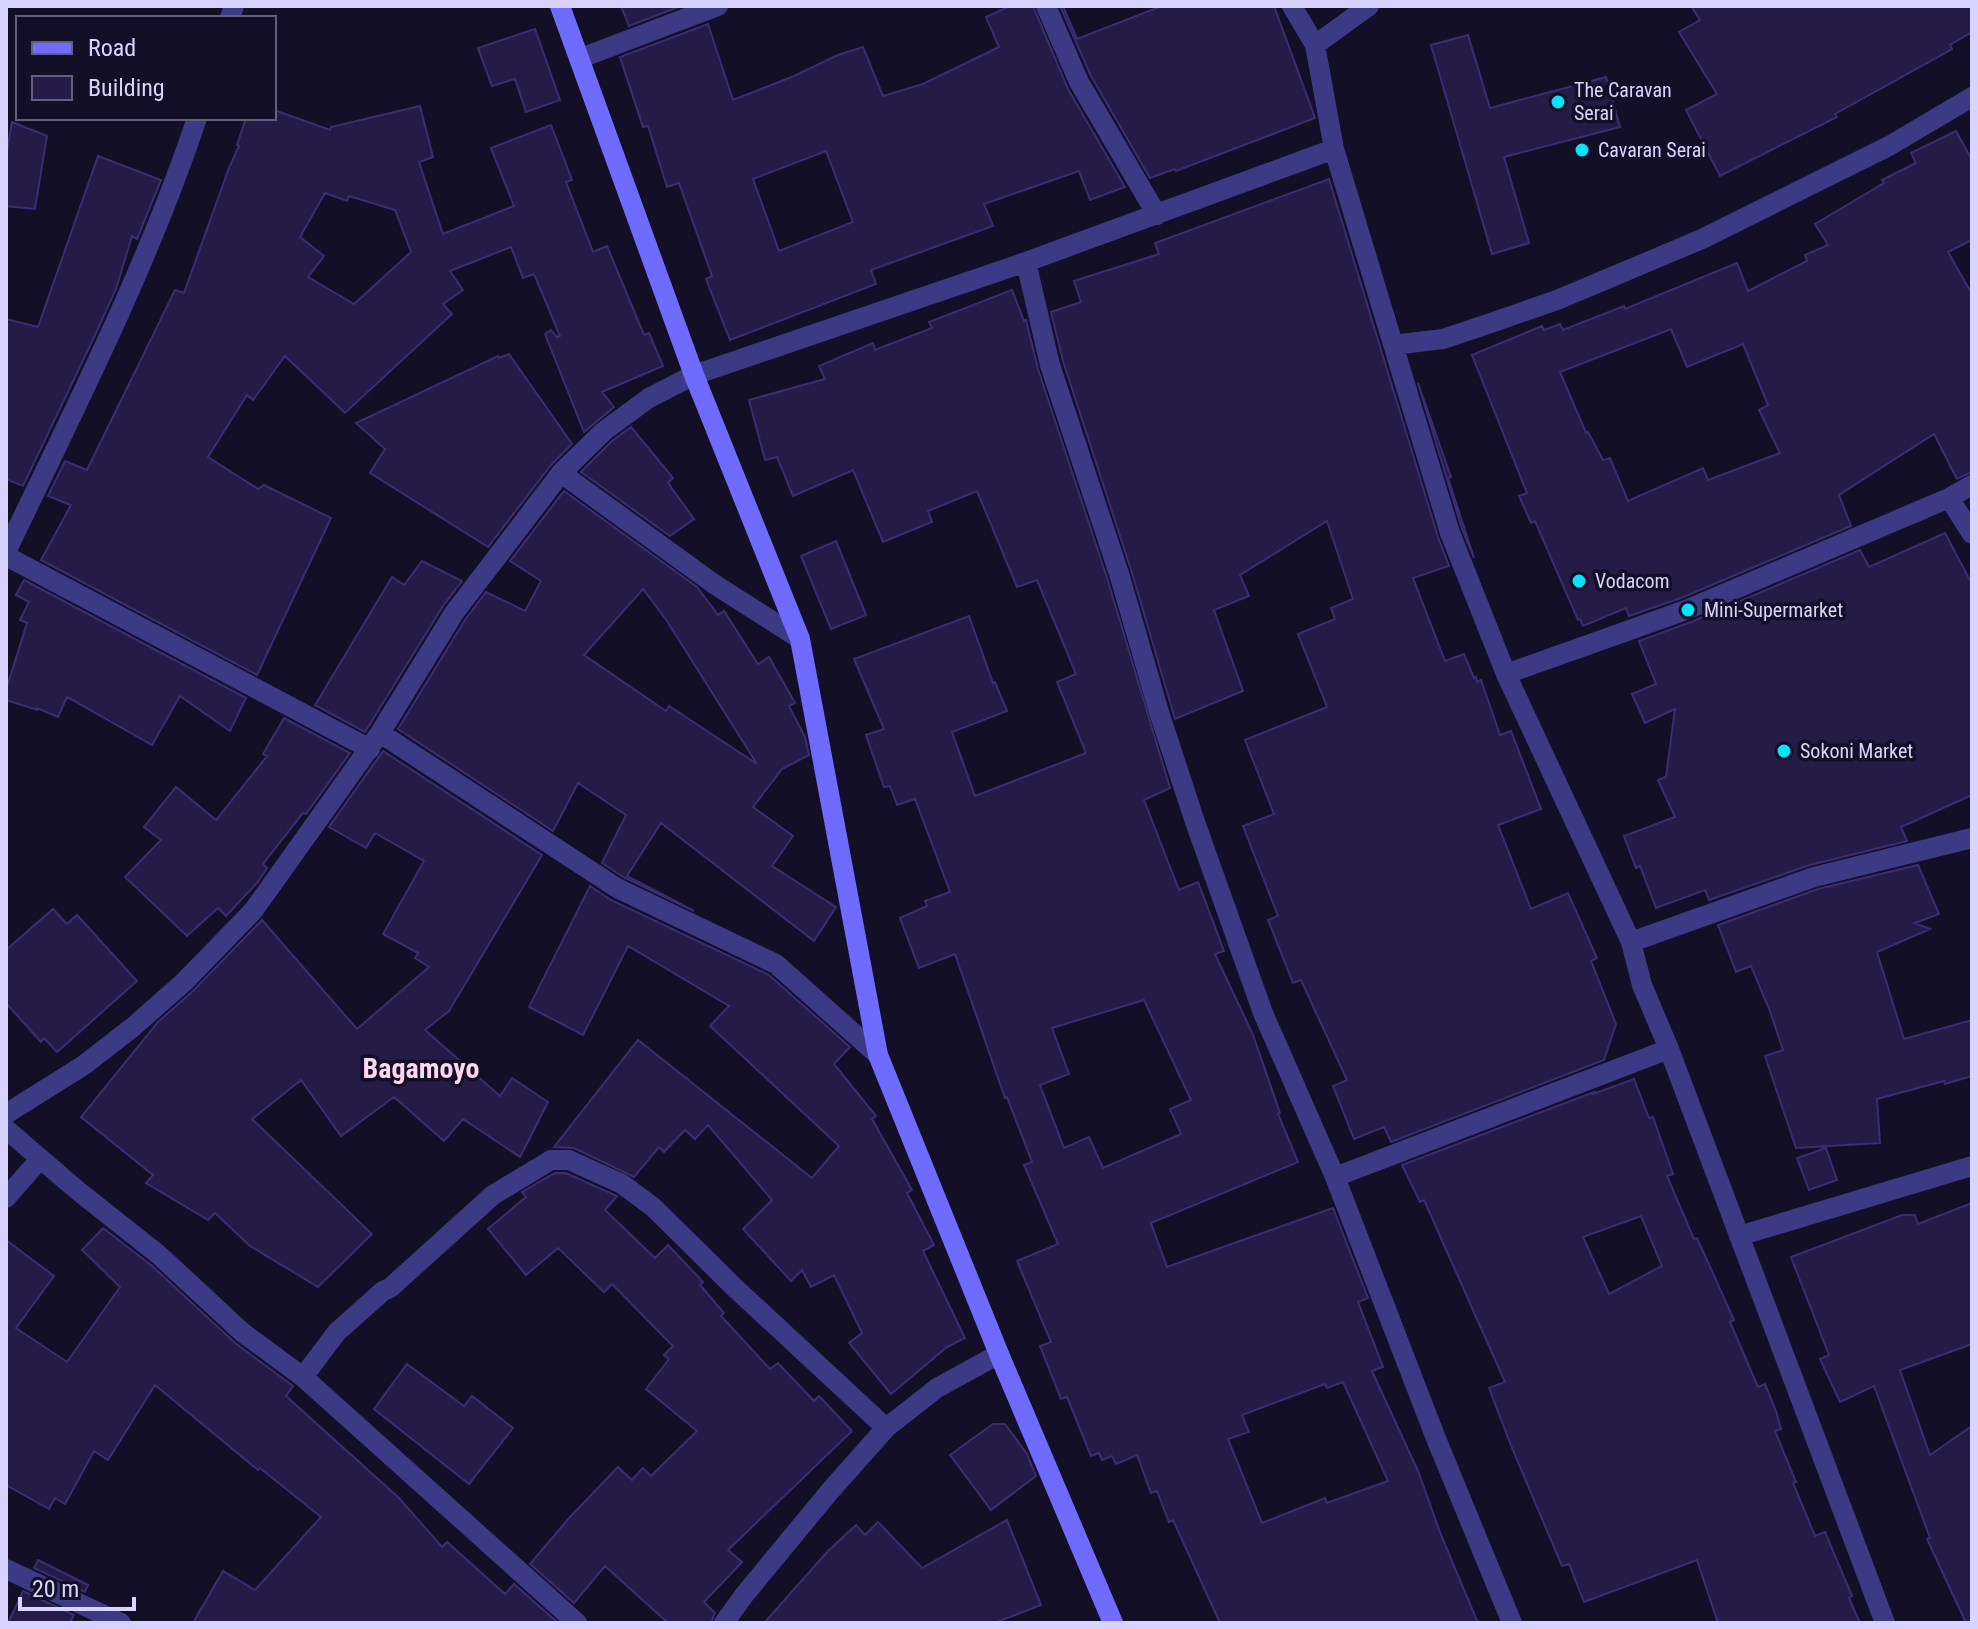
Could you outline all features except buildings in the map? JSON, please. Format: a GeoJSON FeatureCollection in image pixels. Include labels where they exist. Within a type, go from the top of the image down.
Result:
{"type":"FeatureCollection","features":[{"type":"Feature","properties":{"kind":"main road"},"geometry":{"type":"LineString","coordinates":[[560,6],[694,375],[800,639],[878,1055],[999,1354],[1113,1623]]}},
{"type":"Feature","properties":{"kind":"street"},"geometry":{"type":"LineString","coordinates":[[581,58],[718,6]]}},
{"type":"Feature","properties":{"kind":"street"},"geometry":{"type":"LineString","coordinates":[[1046,6],[1079,82],[1157,215]]}},
{"type":"Feature","properties":{"kind":"street"},"geometry":{"type":"LineString","coordinates":[[1292,6],[1315,45],[1334,149],[1450,533],[1506,674],[1631,942],[1642,985],[1669,1049],[1885,1623]]}},
{"type":"Feature","properties":{"kind":"street"},"geometry":{"type":"LineString","coordinates":[[1315,45],[1369,6]]}},
{"type":"Feature","properties":{"kind":"street"},"geometry":{"type":"LineString","coordinates":[[1393,345],[1443,339],[1512,316],[1702,239],[1889,146],[1972,97]]}},
{"type":"Feature","properties":{"kind":"street"},"geometry":{"type":"LineString","coordinates":[[196,120],[137,273],[6,554],[375,741],[617,888],[776,964],[878,1055]]}},
{"type":"Feature","properties":{"kind":"street"},"geometry":{"type":"LineString","coordinates":[[6,1114],[84,1065],[184,982],[253,911],[375,741],[454,613],[561,473],[604,431],[649,398],[694,375],[1026,262],[1334,149]]}},
{"type":"Feature","properties":{"kind":"street"},"geometry":{"type":"LineString","coordinates":[[1026,262],[1050,365],[1112,550],[1159,712],[1263,1013],[1335,1177],[1437,1441],[1512,1623]]}},
{"type":"Feature","properties":{"kind":"street"},"geometry":{"type":"LineString","coordinates":[[561,473],[714,584],[800,639]]}},
{"type":"Feature","properties":{"kind":"street"},"geometry":{"type":"LineString","coordinates":[[1506,674],[1686,610],[1949,498],[1972,485]]}},
{"type":"Feature","properties":{"kind":"street"},"geometry":{"type":"LineString","coordinates":[[1949,498],[1972,534]]}},
{"type":"Feature","properties":{"kind":"street"},"geometry":{"type":"LineString","coordinates":[[1631,942],[1814,877],[1972,838]]}},
{"type":"Feature","properties":{"kind":"street"},"geometry":{"type":"LineString","coordinates":[[1335,1177],[1669,1049]]}},
{"type":"Feature","properties":{"kind":"street"},"geometry":{"type":"LineString","coordinates":[[6,1129],[159,1255],[242,1332],[303,1377],[577,1623]]}},
{"type":"Feature","properties":{"kind":"street"},"geometry":{"type":"LineString","coordinates":[[6,1198],[40,1159]]}},
{"type":"Feature","properties":{"kind":"street"},"geometry":{"type":"LineString","coordinates":[[303,1377],[337,1332],[493,1195],[551,1160],[569,1160],[622,1184],[653,1207],[886,1428]]}},
{"type":"Feature","properties":{"kind":"street"},"geometry":{"type":"LineString","coordinates":[[1739,1236],[1972,1166]]}},
{"type":"Feature","properties":{"kind":"street"},"geometry":{"type":"LineString","coordinates":[[724,1623],[830,1491],[886,1428],[937,1388],[999,1354]]}},
{"type":"Feature","properties":{"kind":"street"},"geometry":{"type":"LineString","coordinates":[[6,1569],[121,1623]]}},
{"type":"Feature","properties":{"kind":"place","name":"The Caravan Serai"},"geometry":{"type":"Point","coordinates":[1558,102]}},
{"type":"Feature","properties":{"kind":"place","name":"Cavaran Serai"},"geometry":{"type":"Point","coordinates":[1582,150]}},
{"type":"Feature","properties":{"kind":"place","name":"Vodacom"},"geometry":{"type":"Point","coordinates":[1579,581]}},
{"type":"Feature","properties":{"kind":"place","name":"Mini-Supermarket"},"geometry":{"type":"Point","coordinates":[1688,610]}},
{"type":"Feature","properties":{"kind":"place","name":"Sokoni Market"},"geometry":{"type":"Point","coordinates":[1784,751]}},
{"type":"Feature","properties":{"kind":"district","name":"Bagamoyo"},"geometry":{"type":"Point","coordinates":[421,1068]}}]}
